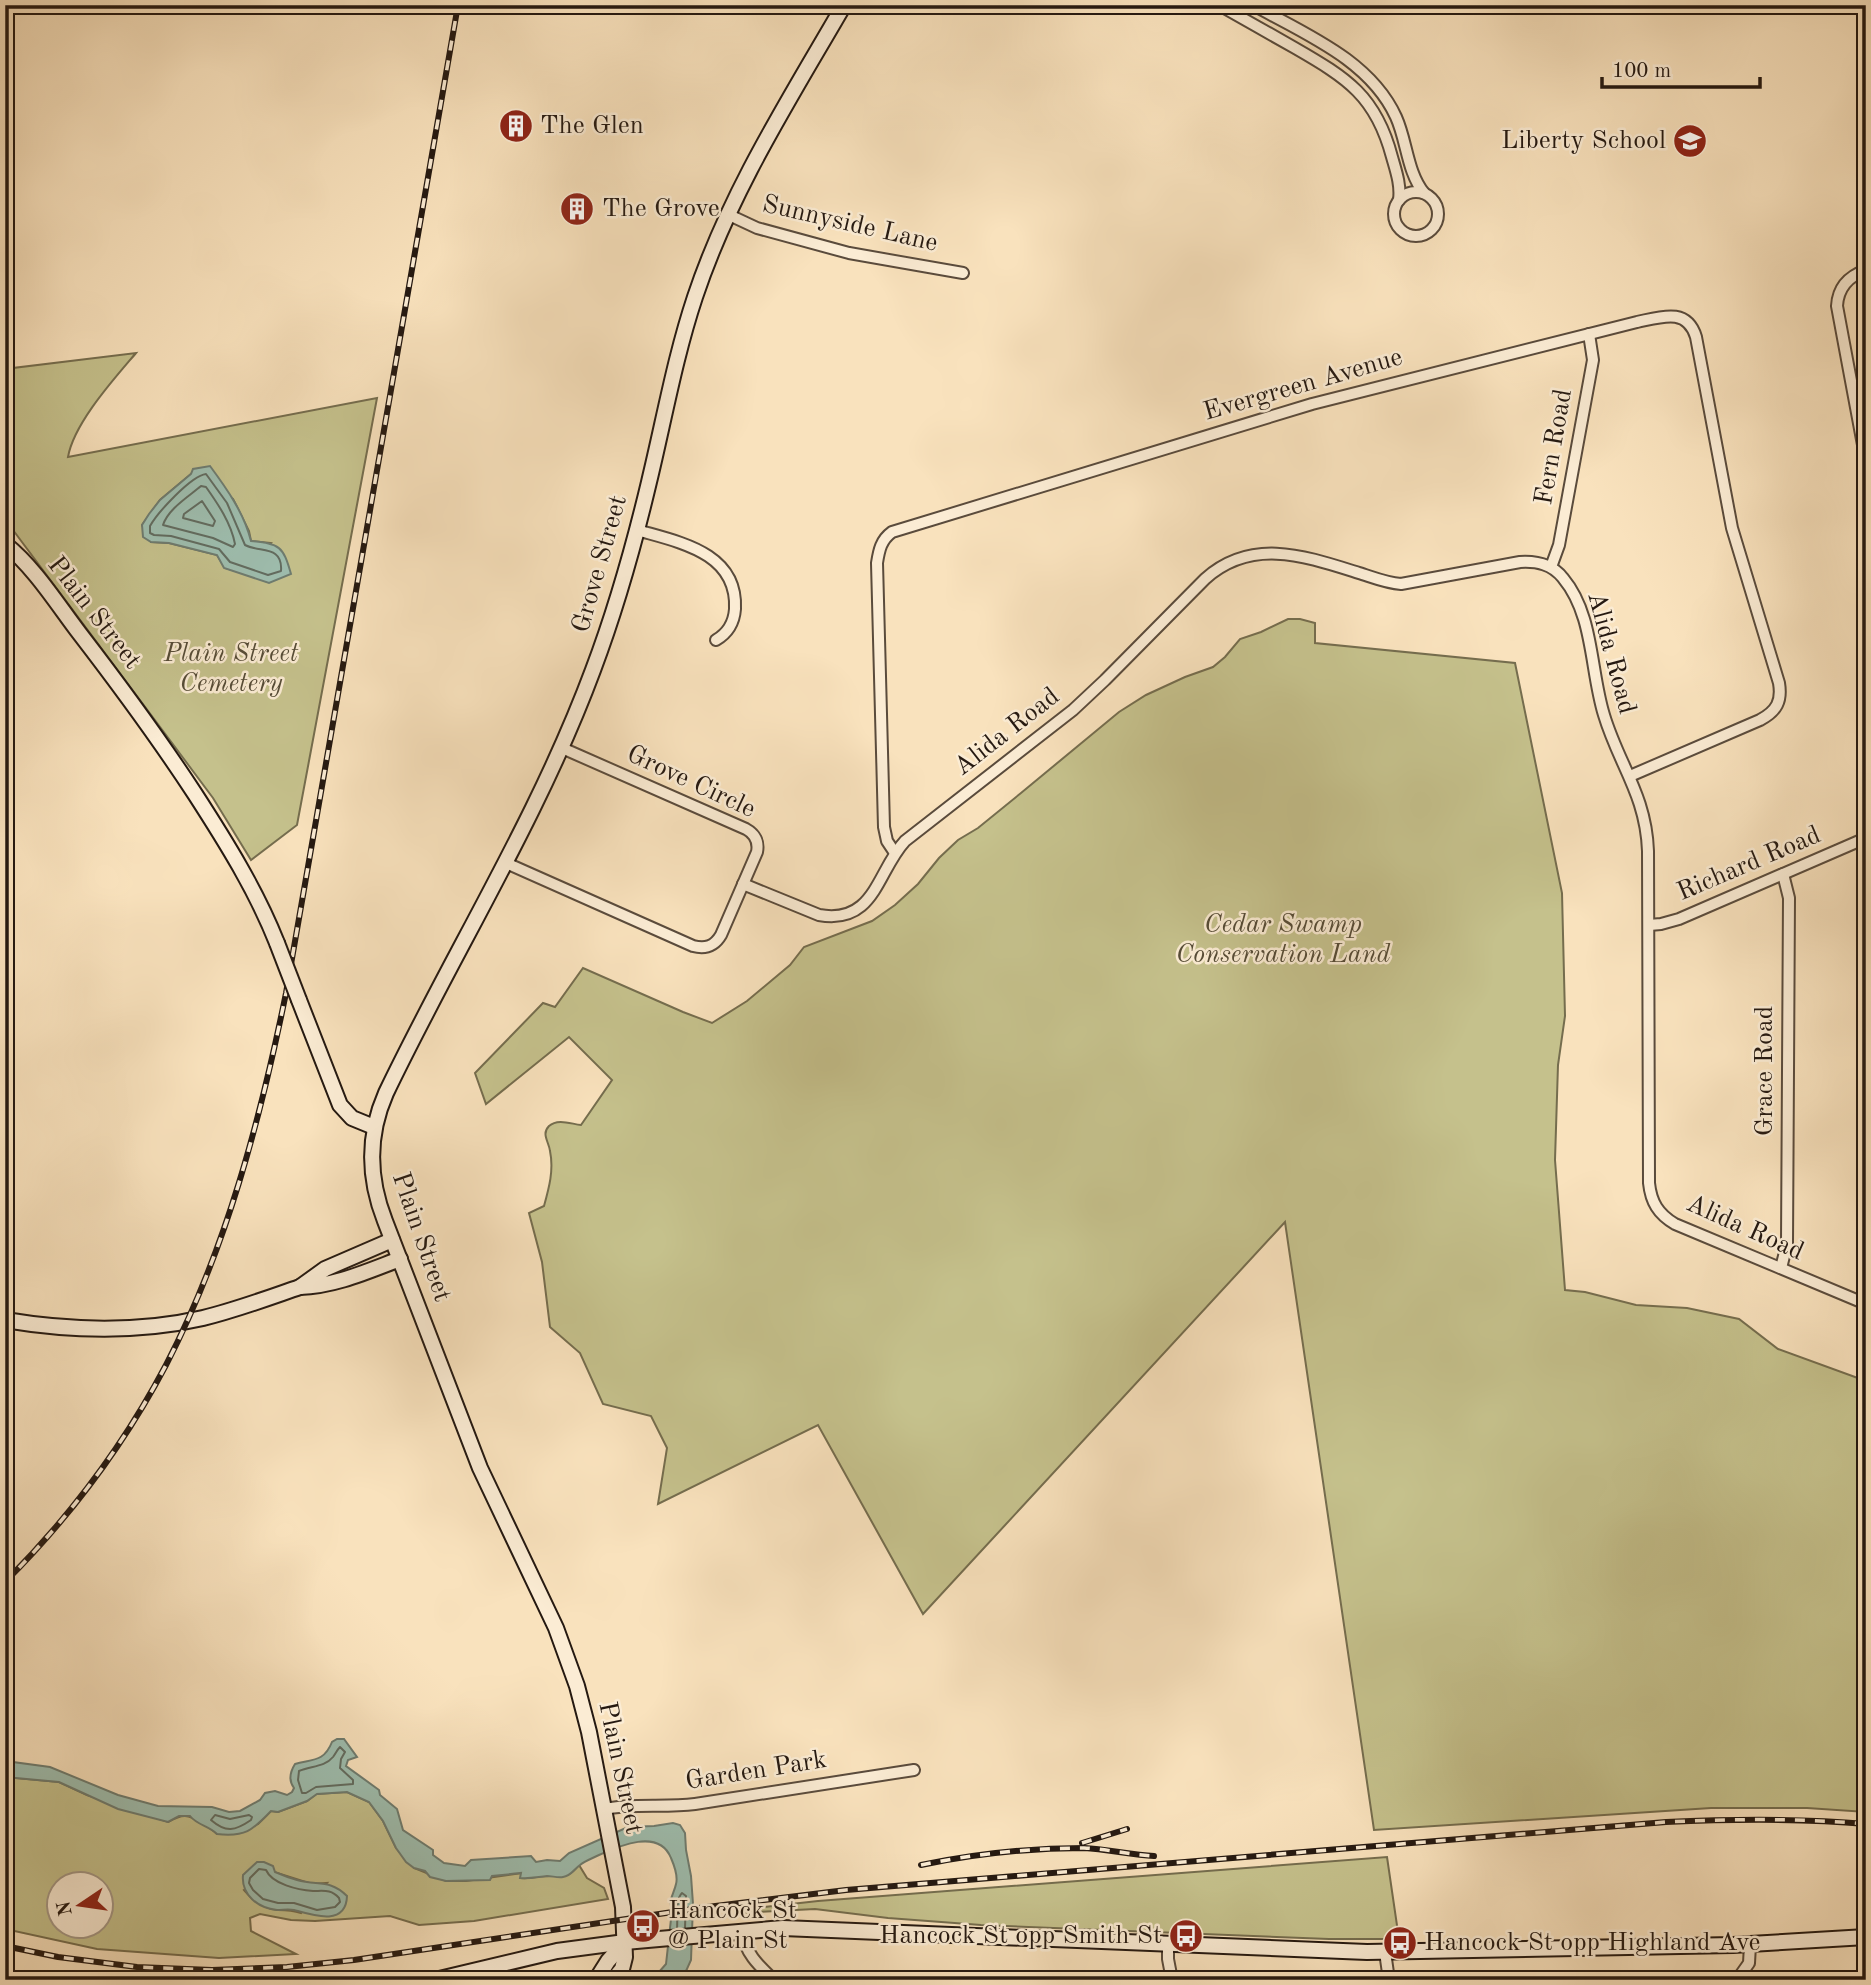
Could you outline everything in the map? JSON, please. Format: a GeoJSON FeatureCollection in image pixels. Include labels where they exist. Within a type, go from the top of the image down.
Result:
{"type":"FeatureCollection","features":[{"type":"Feature","properties":{"kind":"main road","name":"Grove Street"},"geometry":{"type":"LineString","coordinates":[[374,1127],[390,1085],[545,786],[599,654],[637,530],[683,335],[709,257],[727,214],[844,5]]}},
{"type":"Feature","properties":{"kind":"main road","name":"Plain Street"},"geometry":{"type":"LineString","coordinates":[[5,544],[22,559],[50,593],[116,680],[172,760],[240,867],[266,916],[340,1105],[352,1118],[374,1127],[371,1154],[377,1200],[477,1461],[568,1656],[585,1717],[623,1907],[624,1963],[613,1980]]}},
{"type":"Feature","properties":{"kind":"main road"},"geometry":{"type":"LineString","coordinates":[[300,1287],[325,1269],[392,1240]]}},
{"type":"Feature","properties":{"kind":"main road"},"geometry":{"type":"LineString","coordinates":[[5,1320],[69,1328],[147,1327],[204,1318],[300,1287],[331,1283],[400,1259]]}},
{"type":"Feature","properties":{"kind":"main road"},"geometry":{"type":"LineString","coordinates":[[436,1980],[542,1954],[625,1942],[742,1931],[811,1929],[1385,1952],[1750,1945],[1866,1937]]}},
{"type":"Feature","properties":{"kind":"main road"},"geometry":{"type":"LineString","coordinates":[[596,1980],[625,1942]]}},
{"type":"Feature","properties":{"kind":"street"},"geometry":{"type":"LineString","coordinates":[[1219,5],[1340,75],[1369,104],[1380,121],[1388,143],[1398,181],[1399,200]]}},
{"type":"Feature","properties":{"kind":"street"},"geometry":{"type":"LineString","coordinates":[[1253,5],[1343,57],[1358,68],[1387,100],[1398,121],[1414,177],[1424,193],[1434,202],[1438,213],[1429,233],[1413,237],[1397,226],[1395,207],[1399,200],[1409,193],[1424,193]]}},
{"type":"Feature","properties":{"kind":"street"},"geometry":{"type":"LineString","coordinates":[[1258,27],[1267,13]]}},
{"type":"Feature","properties":{"kind":"street","name":"Sunnyside Lane"},"geometry":{"type":"LineString","coordinates":[[727,214],[757,228],[849,253],[963,274]]}},
{"type":"Feature","properties":{"kind":"street"},"geometry":{"type":"LineString","coordinates":[[1866,270],[1845,283],[1837,306],[1866,461]]}},
{"type":"Feature","properties":{"kind":"street","name":"Evergreen Avenue"},"geometry":{"type":"LineString","coordinates":[[895,853],[887,841],[883,816],[877,563],[879,547],[887,536],[912,525],[1312,404],[1589,334],[1669,316],[1681,317],[1692,327],[1696,337],[1732,528],[1779,683],[1780,700],[1775,709],[1760,720],[1630,776]]}},
{"type":"Feature","properties":{"kind":"street","name":"Fern Road"},"geometry":{"type":"LineString","coordinates":[[1551,567],[1559,545],[1593,360],[1589,334]]}},
{"type":"Feature","properties":{"kind":"street"},"geometry":{"type":"LineString","coordinates":[[637,530],[696,548],[722,569],[733,589],[735,610],[729,629],[716,640]]}},
{"type":"Feature","properties":{"kind":"street","name":"Alida Road"},"geometry":{"type":"LineString","coordinates":[[895,853],[910,837],[1073,710],[1205,579],[1230,562],[1254,554],[1283,554],[1401,584],[1520,562],[1551,567],[1564,578],[1578,601],[1604,716],[1643,812],[1648,839],[1648,1183],[1652,1199],[1660,1213],[1675,1224],[1866,1304]]}},
{"type":"Feature","properties":{"kind":"street","name":"Grove Circle"},"geometry":{"type":"LineString","coordinates":[[506,863],[698,947],[712,946],[719,939],[758,847],[756,838],[750,831],[562,747]]}},
{"type":"Feature","properties":{"kind":"street","name":"Richard Road"},"geometry":{"type":"LineString","coordinates":[[1649,925],[1673,921],[1866,838]]}},
{"type":"Feature","properties":{"kind":"street"},"geometry":{"type":"LineString","coordinates":[[743,884],[825,916],[843,914],[860,906],[874,892],[895,853]]}},
{"type":"Feature","properties":{"kind":"street","name":"Grace Road"},"geometry":{"type":"LineString","coordinates":[[1781,1268],[1787,1244],[1789,898],[1783,874]]}},
{"type":"Feature","properties":{"kind":"street","name":"Garden Park"},"geometry":{"type":"LineString","coordinates":[[604,1809],[695,1804],[914,1770]]}},
{"type":"Feature","properties":{"kind":"street"},"geometry":{"type":"LineString","coordinates":[[742,1931],[747,1951],[774,1980]]}},
{"type":"Feature","properties":{"kind":"street"},"geometry":{"type":"LineString","coordinates":[[1168,1945],[1172,1980]]}},
{"type":"Feature","properties":{"kind":"street"},"geometry":{"type":"LineString","coordinates":[[1737,1980],[1749,1963],[1750,1945]]}},
{"type":"Feature","properties":{"kind":"street"},"geometry":{"type":"LineString","coordinates":[[1385,1952],[1389,1980]]}},
{"type":"Feature","properties":{"kind":"green space","name":"Plain Street Cemetery"},"geometry":{"type":"Polygon","coordinates":[[[136,353],[86,416],[68,457],[377,398],[297,825],[251,860],[213,798],[10,526],[5,524],[5,369],[136,353]],[[191,474],[160,500],[142,525],[151,542],[169,543],[217,555],[225,568],[246,574],[271,543],[251,541],[249,531],[233,499],[191,474]]]}},
{"type":"Feature","properties":{"kind":"green space","name":"Cedar Swamp Conservation Land"},"geometry":{"type":"Polygon","coordinates":[[[1288,619],[1315,623],[1315,643],[1515,663],[1562,893],[1565,1016],[1558,1065],[1555,1160],[1565,1290],[1585,1292],[1636,1305],[1687,1308],[1739,1319],[1778,1349],[1866,1381],[1866,1812],[1807,1808],[1711,1808],[1374,1830],[1285,1222],[923,1614],[818,1425],[658,1504],[667,1448],[651,1416],[603,1404],[580,1353],[550,1327],[542,1262],[529,1213],[544,1206],[549,1186],[551,1158],[546,1132],[549,1126],[556,1122],[581,1125],[612,1080],[569,1037],[486,1104],[475,1073],[543,1003],[555,1007],[583,968],[712,1023],[747,1001],[790,965],[804,947],[872,921],[895,905],[958,840],[978,828],[1119,712],[1146,695],[1213,667],[1240,639],[1288,619]]]}},
{"type":"Feature","properties":{"kind":"green space"},"geometry":{"type":"Polygon","coordinates":[[[5,1777],[59,1782],[87,1795],[168,1822],[181,1816],[189,1817],[217,1834],[258,1824],[271,1811],[278,1812],[307,1801],[316,1794],[347,1792],[369,1802],[383,1821],[396,1848],[414,1868],[446,1881],[466,1881],[522,1873],[521,1878],[566,1875],[579,1865],[587,1878],[604,1888],[608,1899],[474,1921],[419,1925],[390,1916],[315,1921],[260,1914],[250,1918],[251,1931],[296,1954],[219,1958],[97,1949],[56,1940],[116,1940],[116,1870],[46,1870],[46,1938],[5,1929],[5,1777]],[[274,1872],[244,1890],[259,1904],[268,1908],[301,1913],[327,1883],[312,1884],[274,1872]]]}},
{"type":"Feature","properties":{"kind":"green space"},"geometry":{"type":"Polygon","coordinates":[[[1387,1857],[1399,1939],[1329,1939],[981,1925],[815,1909],[737,1913],[737,1910],[818,1901],[1387,1857]]]}},
{"type":"Feature","properties":{"kind":"water"},"geometry":{"type":"Polygon","coordinates":[[[210,466],[229,492],[251,541],[268,543],[279,548],[291,574],[269,583],[224,568],[217,555],[169,543],[151,542],[143,537],[142,525],[160,500],[191,474],[193,469],[210,466]]]}},
{"type":"Feature","properties":{"kind":"water"},"geometry":{"type":"Polygon","coordinates":[[[337,1739],[344,1739],[357,1757],[348,1760],[346,1766],[379,1790],[380,1795],[397,1809],[403,1830],[433,1850],[433,1855],[444,1863],[465,1866],[471,1860],[531,1856],[536,1862],[560,1861],[569,1853],[628,1827],[673,1823],[680,1825],[685,1833],[693,1904],[691,1960],[682,1980],[652,1980],[666,1964],[671,1900],[676,1881],[671,1858],[665,1849],[648,1841],[617,1847],[584,1862],[563,1877],[520,1878],[521,1873],[492,1876],[490,1880],[446,1881],[430,1877],[425,1871],[406,1862],[369,1802],[347,1792],[317,1794],[307,1801],[278,1812],[271,1811],[247,1831],[227,1835],[217,1834],[190,1816],[179,1816],[168,1822],[118,1809],[59,1782],[5,1777],[5,1761],[50,1767],[118,1795],[158,1806],[212,1807],[229,1812],[240,1811],[260,1800],[265,1793],[275,1791],[287,1795],[292,1792],[294,1788],[290,1776],[295,1764],[322,1756],[337,1739]]]}},
{"type":"Feature","properties":{"kind":"water"},"geometry":{"type":"Polygon","coordinates":[[[257,1862],[264,1862],[273,1866],[275,1872],[304,1882],[335,1887],[347,1896],[345,1906],[335,1915],[318,1916],[294,1910],[277,1910],[257,1903],[245,1889],[243,1875],[257,1862]]]}},
{"type":"Feature","properties":{"kind":"railway"},"geometry":{"type":"LineString","coordinates":[[5,1582],[29,1558],[94,1479],[150,1395],[206,1276],[239,1184],[265,1089],[286,993],[458,5]]}},
{"type":"Feature","properties":{"kind":"railway"},"geometry":{"type":"LineString","coordinates":[[5,1946],[58,1957],[137,1967],[212,1970],[287,1967],[354,1960],[699,1908],[846,1890],[1666,1822],[1766,1820],[1866,1824]]}},
{"type":"Feature","properties":{"kind":"railway"},"geometry":{"type":"LineString","coordinates":[[1082,1843],[1127,1829]]}},
{"type":"Feature","properties":{"kind":"railway"},"geometry":{"type":"LineString","coordinates":[[921,1865],[1002,1852],[1064,1848],[1154,1856]]}},
{"type":"Feature","properties":{"kind":"place","name":"The Glen"},"geometry":{"type":"Point","coordinates":[516,126]}},
{"type":"Feature","properties":{"kind":"place","name":"Liberty School"},"geometry":{"type":"Point","coordinates":[1690,141]}},
{"type":"Feature","properties":{"kind":"place","name":"The Grove"},"geometry":{"type":"Point","coordinates":[577,209]}},
{"type":"Feature","properties":{"kind":"place","name":"Hancock St @ Plain St"},"geometry":{"type":"Point","coordinates":[643,1926]}},
{"type":"Feature","properties":{"kind":"place","name":"Hancock St opp Smith St"},"geometry":{"type":"Point","coordinates":[1186,1936]}},
{"type":"Feature","properties":{"kind":"place","name":"Hancock St opp Highland Ave"},"geometry":{"type":"Point","coordinates":[1400,1943]}}]}
